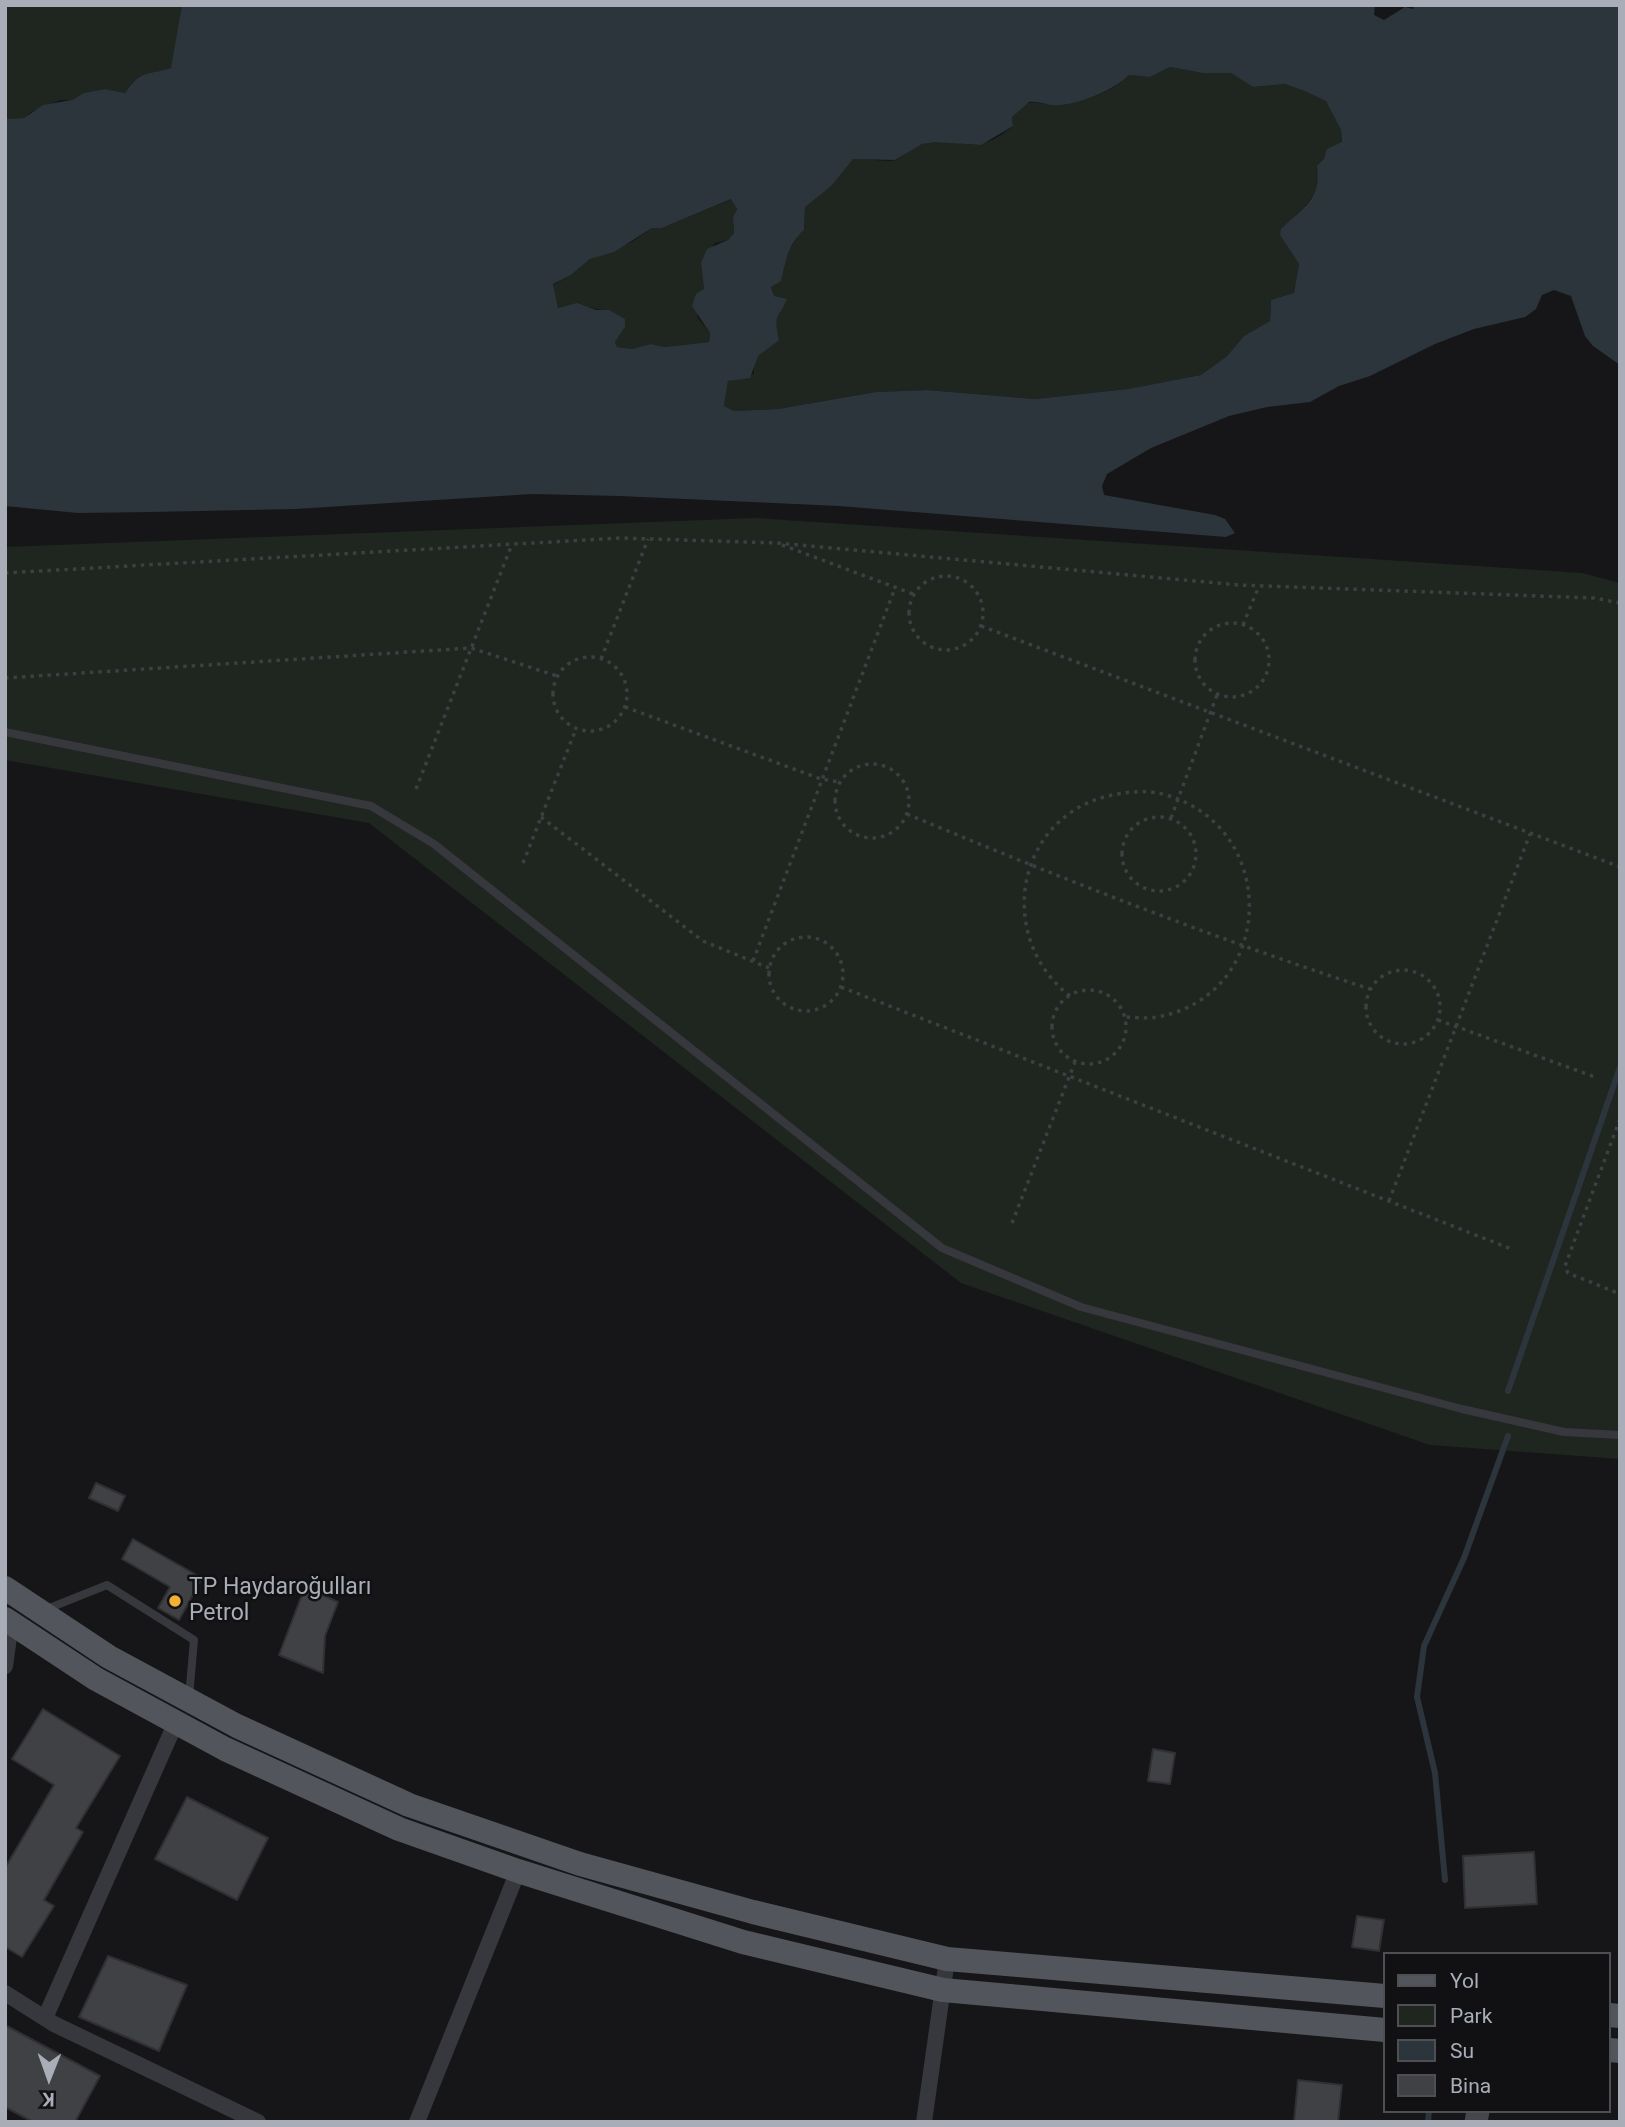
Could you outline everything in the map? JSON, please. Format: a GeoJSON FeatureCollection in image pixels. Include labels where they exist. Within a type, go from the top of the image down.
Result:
{"type":"FeatureCollection","features":[{"type":"Feature","properties":{"kind":"main road"},"geometry":{"type":"LineString","coordinates":[[5,1588],[109,1657],[237,1726],[409,1805],[580,1864],[753,1912],[947,1959],[1384,1996]]}},
{"type":"Feature","properties":{"kind":"main road"},"geometry":{"type":"LineString","coordinates":[[8,1621],[96,1679],[225,1749],[399,1829],[518,1871],[743,1942],[943,1990],[1384,2030]]}},
{"type":"Feature","properties":{"kind":"street"},"geometry":{"type":"LineString","coordinates":[[5,1666],[8,1621]]}},
{"type":"Feature","properties":{"kind":"street"},"geometry":{"type":"LineString","coordinates":[[45,2018],[176,1722]]}},
{"type":"Feature","properties":{"kind":"street"},"geometry":{"type":"LineString","coordinates":[[417,2122],[518,1871]]}},
{"type":"Feature","properties":{"kind":"street"},"geometry":{"type":"LineString","coordinates":[[924,2122],[947,1959]]}},
{"type":"Feature","properties":{"kind":"street"},"geometry":{"type":"LineString","coordinates":[[5,1993],[45,2018],[258,2122]]}},
{"type":"Feature","properties":{"kind":"lane"},"geometry":{"type":"LineString","coordinates":[[5,732],[371,806],[434,844],[942,1248],[1081,1307],[1462,1409],[1564,1432],[1620,1435]]}},
{"type":"Feature","properties":{"kind":"lane"},"geometry":{"type":"LineString","coordinates":[[41,1611],[107,1585],[194,1640],[189,1699]]}},
{"type":"Feature","properties":{"kind":"path"},"geometry":{"type":"LineString","coordinates":[[601,659],[648,539]]}},
{"type":"Feature","properties":{"kind":"path"},"geometry":{"type":"LineString","coordinates":[[5,573],[512,544],[648,539],[777,543],[1259,586],[1594,598],[1620,603]]}},
{"type":"Feature","properties":{"kind":"path"},"geometry":{"type":"LineString","coordinates":[[777,543],[914,595]]}},
{"type":"Feature","properties":{"kind":"path"},"geometry":{"type":"LineString","coordinates":[[416,789],[512,544]]}},
{"type":"Feature","properties":{"kind":"path"},"geometry":{"type":"LineString","coordinates":[[932,578],[958,578],[968,583],[982,603],[981,626],[975,636],[955,649],[932,647],[922,641],[909,619],[914,595],[932,578]]}},
{"type":"Feature","properties":{"kind":"path"},"geometry":{"type":"LineString","coordinates":[[1243,625],[1259,586]]}},
{"type":"Feature","properties":{"kind":"path"},"geometry":{"type":"LineString","coordinates":[[753,961],[895,587]]}},
{"type":"Feature","properties":{"kind":"path"},"geometry":{"type":"LineString","coordinates":[[1243,625],[1262,639],[1269,662],[1266,673],[1261,684],[1241,696],[1217,695],[1199,679],[1195,654],[1207,632],[1218,626],[1243,625]]}},
{"type":"Feature","properties":{"kind":"path"},"geometry":{"type":"LineString","coordinates":[[981,626],[1620,867]]}},
{"type":"Feature","properties":{"kind":"path"},"geometry":{"type":"LineString","coordinates":[[5,678],[471,648],[557,676]]}},
{"type":"Feature","properties":{"kind":"path"},"geometry":{"type":"LineString","coordinates":[[576,659],[601,659],[612,664],[625,684],[625,706],[610,726],[599,730],[576,729],[557,713],[553,701],[557,676],[576,659]]}},
{"type":"Feature","properties":{"kind":"path"},"geometry":{"type":"LineString","coordinates":[[1171,818],[1217,695]]}},
{"type":"Feature","properties":{"kind":"path"},"geometry":{"type":"LineString","coordinates":[[625,706],[821,779],[840,782]]}},
{"type":"Feature","properties":{"kind":"path"},"geometry":{"type":"LineString","coordinates":[[523,863],[576,729]]}},
{"type":"Feature","properties":{"kind":"path"},"geometry":{"type":"LineString","coordinates":[[884,765],[895,771],[908,790],[907,814],[893,832],[882,837],[858,835],[840,819],[836,807],[840,782],[859,766],[884,765]]}},
{"type":"Feature","properties":{"kind":"path"},"geometry":{"type":"LineString","coordinates":[[1070,996],[1054,983],[1033,953],[1023,918],[1025,881],[1038,847],[1062,819],[1093,800],[1128,791],[1165,794],[1200,810],[1229,837],[1246,871],[1251,910],[1243,947],[1223,980],[1193,1005],[1156,1018],[1125,1017]]}},
{"type":"Feature","properties":{"kind":"path"},"geometry":{"type":"LineString","coordinates":[[907,814],[1031,866],[1243,947],[1370,989]]}},
{"type":"Feature","properties":{"kind":"path"},"geometry":{"type":"LineString","coordinates":[[541,817],[703,941],[769,968]]}},
{"type":"Feature","properties":{"kind":"path"},"geometry":{"type":"LineString","coordinates":[[1171,818],[1190,832],[1195,843],[1194,867],[1179,885],[1157,891],[1145,888],[1127,872],[1122,860],[1127,835],[1146,819],[1171,818]]}},
{"type":"Feature","properties":{"kind":"path"},"geometry":{"type":"LineString","coordinates":[[1389,1201],[1530,834]]}},
{"type":"Feature","properties":{"kind":"path"},"geometry":{"type":"LineString","coordinates":[[818,939],[837,953],[843,975],[841,987],[835,998],[815,1010],[792,1009],[774,993],[769,968],[773,956],[793,940],[818,939]]}},
{"type":"Feature","properties":{"kind":"path"},"geometry":{"type":"LineString","coordinates":[[1414,971],[1425,977],[1438,996],[1438,1020],[1423,1038],[1412,1043],[1388,1041],[1370,1025],[1366,1000],[1370,989],[1389,972],[1414,971]]}},
{"type":"Feature","properties":{"kind":"path"},"geometry":{"type":"LineString","coordinates":[[841,987],[1514,1250]]}},
{"type":"Feature","properties":{"kind":"path"},"geometry":{"type":"LineString","coordinates":[[1088,990],[1101,992],[1111,998],[1125,1017],[1124,1040],[1109,1059],[1098,1063],[1075,1062],[1056,1046],[1052,1034],[1056,1009],[1070,996],[1088,990]]}},
{"type":"Feature","properties":{"kind":"path"},"geometry":{"type":"LineString","coordinates":[[1438,1020],[1595,1077]]}},
{"type":"Feature","properties":{"kind":"path"},"geometry":{"type":"LineString","coordinates":[[1012,1223],[1075,1062]]}},
{"type":"Feature","properties":{"kind":"path"},"geometry":{"type":"LineString","coordinates":[[1620,1119],[1565,1265],[1568,1273],[1620,1294]]}},
{"type":"Feature","properties":{"kind":"green space"},"geometry":{"type":"Polygon","coordinates":[[[5,5],[182,5],[172,68],[140,76],[125,93],[105,89],[85,93],[72,100],[60,100],[31,112],[24,118],[5,119],[5,5]]]}},
{"type":"Feature","properties":{"kind":"green space"},"geometry":{"type":"Polygon","coordinates":[[[1170,67],[1202,73],[1231,73],[1253,87],[1285,84],[1307,92],[1326,100],[1341,130],[1342,142],[1318,166],[1318,179],[1312,197],[1280,235],[1299,264],[1294,294],[1271,300],[1270,321],[1244,336],[1227,356],[1201,375],[1129,389],[1035,399],[927,390],[876,392],[778,409],[734,411],[724,406],[728,381],[754,374],[754,363],[778,310],[785,305],[774,296],[771,286],[804,230],[805,207],[853,159],[892,161],[921,144],[938,141],[968,144],[988,142],[1013,126],[1012,117],[1027,103],[1074,102],[1104,92],[1129,75],[1150,77],[1170,67]]]}},
{"type":"Feature","properties":{"kind":"green space"},"geometry":{"type":"Polygon","coordinates":[[[732,199],[737,209],[733,217],[734,233],[728,240],[715,243],[701,263],[704,289],[697,317],[710,333],[709,342],[665,347],[651,344],[632,349],[617,347],[615,342],[625,327],[609,310],[578,305],[558,308],[553,285],[571,275],[590,259],[632,242],[652,228],[662,228],[732,199]]]}},
{"type":"Feature","properties":{"kind":"green space"},"geometry":{"type":"Polygon","coordinates":[[[755,518],[1582,573],[1620,583],[1620,1459],[1430,1445],[961,1283],[369,823],[5,760],[5,547],[755,518]]]}},
{"type":"Feature","properties":{"kind":"water"},"geometry":{"type":"Polygon","coordinates":[[[182,5],[1375,5],[1374,15],[1384,20],[1405,7],[1413,9],[1415,5],[1620,5],[1620,365],[1593,346],[1585,336],[1571,296],[1554,290],[1542,295],[1536,309],[1525,317],[1474,329],[1435,344],[1370,376],[1339,386],[1310,402],[1267,407],[1229,416],[1151,448],[1107,474],[1102,486],[1104,495],[1215,515],[1225,519],[1235,533],[1226,537],[839,506],[620,496],[532,494],[295,509],[151,512],[78,513],[5,506],[5,119],[24,118],[43,105],[72,100],[84,93],[105,89],[125,93],[141,76],[171,68],[182,5]],[[1170,67],[1150,77],[1129,75],[1103,92],[1082,101],[1060,105],[1029,102],[1012,117],[1013,126],[981,145],[935,142],[922,144],[895,160],[853,159],[831,186],[805,207],[804,230],[791,247],[781,281],[771,287],[774,296],[787,299],[777,317],[779,340],[758,356],[750,378],[728,381],[724,406],[734,411],[778,409],[876,392],[927,390],[1035,399],[1128,389],[1201,375],[1227,356],[1244,336],[1270,321],[1271,300],[1294,293],[1299,264],[1280,235],[1281,229],[1309,202],[1318,178],[1317,166],[1324,159],[1327,149],[1342,142],[1341,130],[1326,101],[1307,92],[1285,84],[1253,87],[1231,73],[1202,73],[1170,67]],[[731,199],[662,228],[652,228],[614,252],[590,259],[571,275],[553,284],[558,308],[577,303],[596,310],[609,310],[625,319],[625,327],[615,342],[617,347],[632,349],[651,344],[665,347],[709,342],[710,333],[692,306],[696,294],[704,289],[701,263],[707,249],[728,240],[734,233],[733,217],[737,209],[731,199]]]}},
{"type":"Feature","properties":{"kind":"building"},"geometry":{"type":"Polygon","coordinates":[[[96,1483],[125,1496],[118,1511],[89,1498],[96,1483]]]}},
{"type":"Feature","properties":{"kind":"building"},"geometry":{"type":"Polygon","coordinates":[[[133,1539],[202,1578],[179,1620],[158,1608],[170,1587],[122,1559],[133,1539]]]}},
{"type":"Feature","properties":{"kind":"building"},"geometry":{"type":"Polygon","coordinates":[[[305,1587],[338,1602],[325,1636],[323,1673],[279,1655],[305,1587]]]}},
{"type":"Feature","properties":{"kind":"building"},"geometry":{"type":"Polygon","coordinates":[[[43,1709],[120,1756],[76,1828],[83,1832],[44,1900],[54,1906],[22,1957],[5,1947],[5,1868],[54,1785],[12,1759],[43,1709]]]}},
{"type":"Feature","properties":{"kind":"building"},"geometry":{"type":"Polygon","coordinates":[[[1153,1749],[1175,1753],[1170,1784],[1148,1781],[1153,1749]]]}},
{"type":"Feature","properties":{"kind":"building"},"geometry":{"type":"Polygon","coordinates":[[[187,1797],[268,1838],[237,1900],[155,1859],[187,1797]]]}},
{"type":"Feature","properties":{"kind":"building"},"geometry":{"type":"Polygon","coordinates":[[[1534,1852],[1537,1904],[1465,1908],[1463,1856],[1534,1852]]]}},
{"type":"Feature","properties":{"kind":"building"},"geometry":{"type":"Polygon","coordinates":[[[1357,1916],[1384,1920],[1379,1951],[1352,1947],[1357,1916]]]}},
{"type":"Feature","properties":{"kind":"building"},"geometry":{"type":"Polygon","coordinates":[[[108,1956],[187,1985],[159,2051],[79,2017],[108,1956]]]}},
{"type":"Feature","properties":{"kind":"building"},"geometry":{"type":"Polygon","coordinates":[[[5,2025],[100,2076],[75,2122],[33,2122],[5,2107],[5,2025]]]}},
{"type":"Feature","properties":{"kind":"building"},"geometry":{"type":"Polygon","coordinates":[[[1298,2080],[1342,2085],[1338,2122],[1294,2122],[1298,2080]]]}},
{"type":"Feature","properties":{"kind":"waterway"},"geometry":{"type":"LineString","coordinates":[[1508,1391],[1620,1067]]}},
{"type":"Feature","properties":{"kind":"waterway"},"geometry":{"type":"LineString","coordinates":[[1445,1880],[1435,1773],[1417,1697],[1424,1646],[1464,1558],[1508,1436]]}},
{"type":"Feature","properties":{"kind":"waterway"},"geometry":{"type":"LineString","coordinates":[[1428,2122],[1429,2113]]}},
{"type":"Feature","properties":{"kind":"place","name":"TP Haydaroğulları Petrol"},"geometry":{"type":"Point","coordinates":[175,1601]}}]}
